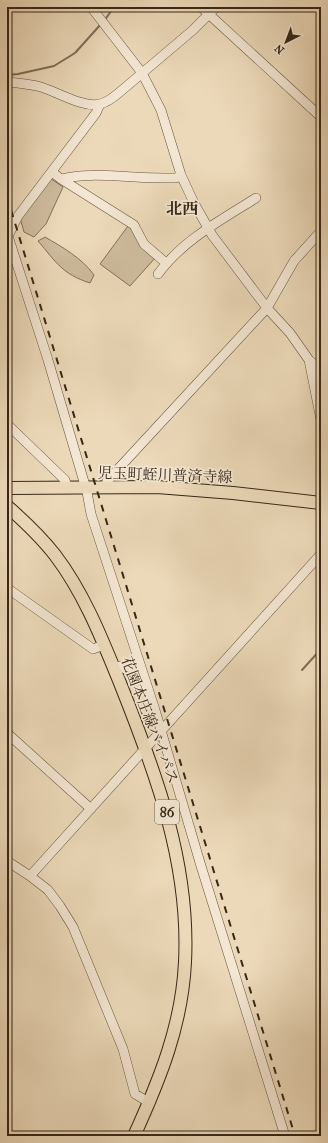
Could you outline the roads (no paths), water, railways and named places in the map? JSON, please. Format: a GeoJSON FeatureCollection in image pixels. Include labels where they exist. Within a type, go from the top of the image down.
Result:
{"type":"FeatureCollection","features":[{"type":"Feature","properties":{"kind":"main road","name":"児玉町蛭川普済寺線"},"geometry":{"type":"LineString","coordinates":[[12,488],[185,488],[321,503]]}},
{"type":"Feature","properties":{"kind":"main road"},"geometry":{"type":"LineString","coordinates":[[10,508],[12,488]]}},
{"type":"Feature","properties":{"kind":"main road","name":"花園本庄線バイパス"},"geometry":{"type":"LineString","coordinates":[[10,508],[37,534],[55,555],[87,607],[114,668],[145,748],[165,807],[176,852],[185,902],[185,962],[182,994],[178,1017],[165,1065],[138,1134]]}},
{"type":"Feature","properties":{"kind":"street"},"geometry":{"type":"LineString","coordinates":[[92,7],[142,74],[161,110],[181,175],[208,227],[230,259],[267,308],[290,334],[308,360],[321,370]]}},
{"type":"Feature","properties":{"kind":"street"},"geometry":{"type":"LineString","coordinates":[[201,7],[321,117]]}},
{"type":"Feature","properties":{"kind":"street"},"geometry":{"type":"LineString","coordinates":[[7,82],[28,84],[77,101],[90,104],[100,104],[112,98],[142,74],[193,30],[216,7]]}},
{"type":"Feature","properties":{"kind":"street"},"geometry":{"type":"LineString","coordinates":[[100,104],[96,112],[18,216],[7,235],[48,360],[90,502],[91,514],[161,731],[285,1136]]}},
{"type":"Feature","properties":{"kind":"street"},"geometry":{"type":"LineString","coordinates":[[52,172],[134,225],[144,244],[166,262]]}},
{"type":"Feature","properties":{"kind":"street"},"geometry":{"type":"LineString","coordinates":[[61,179],[72,176],[176,178],[181,175]]}},
{"type":"Feature","properties":{"kind":"street"},"geometry":{"type":"LineString","coordinates":[[158,274],[166,262],[192,239],[208,227],[256,198]]}},
{"type":"Feature","properties":{"kind":"street"},"geometry":{"type":"LineString","coordinates":[[106,487],[107,480],[267,308],[294,261],[321,231]]}},
{"type":"Feature","properties":{"kind":"street"},"geometry":{"type":"LineString","coordinates":[[308,360],[321,420]]}},
{"type":"Feature","properties":{"kind":"street"},"geometry":{"type":"LineString","coordinates":[[7,424],[65,480],[67,487]]}},
{"type":"Feature","properties":{"kind":"street"},"geometry":{"type":"LineString","coordinates":[[30,876],[321,554]]}},
{"type":"Feature","properties":{"kind":"street"},"geometry":{"type":"LineString","coordinates":[[7,588],[93,649],[104,645]]}},
{"type":"Feature","properties":{"kind":"street"},"geometry":{"type":"LineString","coordinates":[[114,668],[120,666],[145,681]]}},
{"type":"Feature","properties":{"kind":"street"},"geometry":{"type":"LineString","coordinates":[[7,733],[91,809]]}},
{"type":"Feature","properties":{"kind":"street"},"geometry":{"type":"LineString","coordinates":[[7,861],[43,885],[53,896],[73,927],[127,1060],[135,1094],[150,1103]]}},
{"type":"Feature","properties":{"kind":"waterway"},"geometry":{"type":"LineString","coordinates":[[104,21],[114,7]]}},
{"type":"Feature","properties":{"kind":"waterway"},"geometry":{"type":"LineString","coordinates":[[7,75],[54,66],[75,53],[101,24]]}},
{"type":"Feature","properties":{"kind":"waterway"},"geometry":{"type":"LineString","coordinates":[[302,670],[321,649]]}},
{"type":"Feature","properties":{"kind":"railway"},"geometry":{"type":"LineString","coordinates":[[7,197],[295,1136]]}},
{"type":"Feature","properties":{"kind":"district","name":"北西"},"geometry":{"type":"Point","coordinates":[182,208]}}]}
